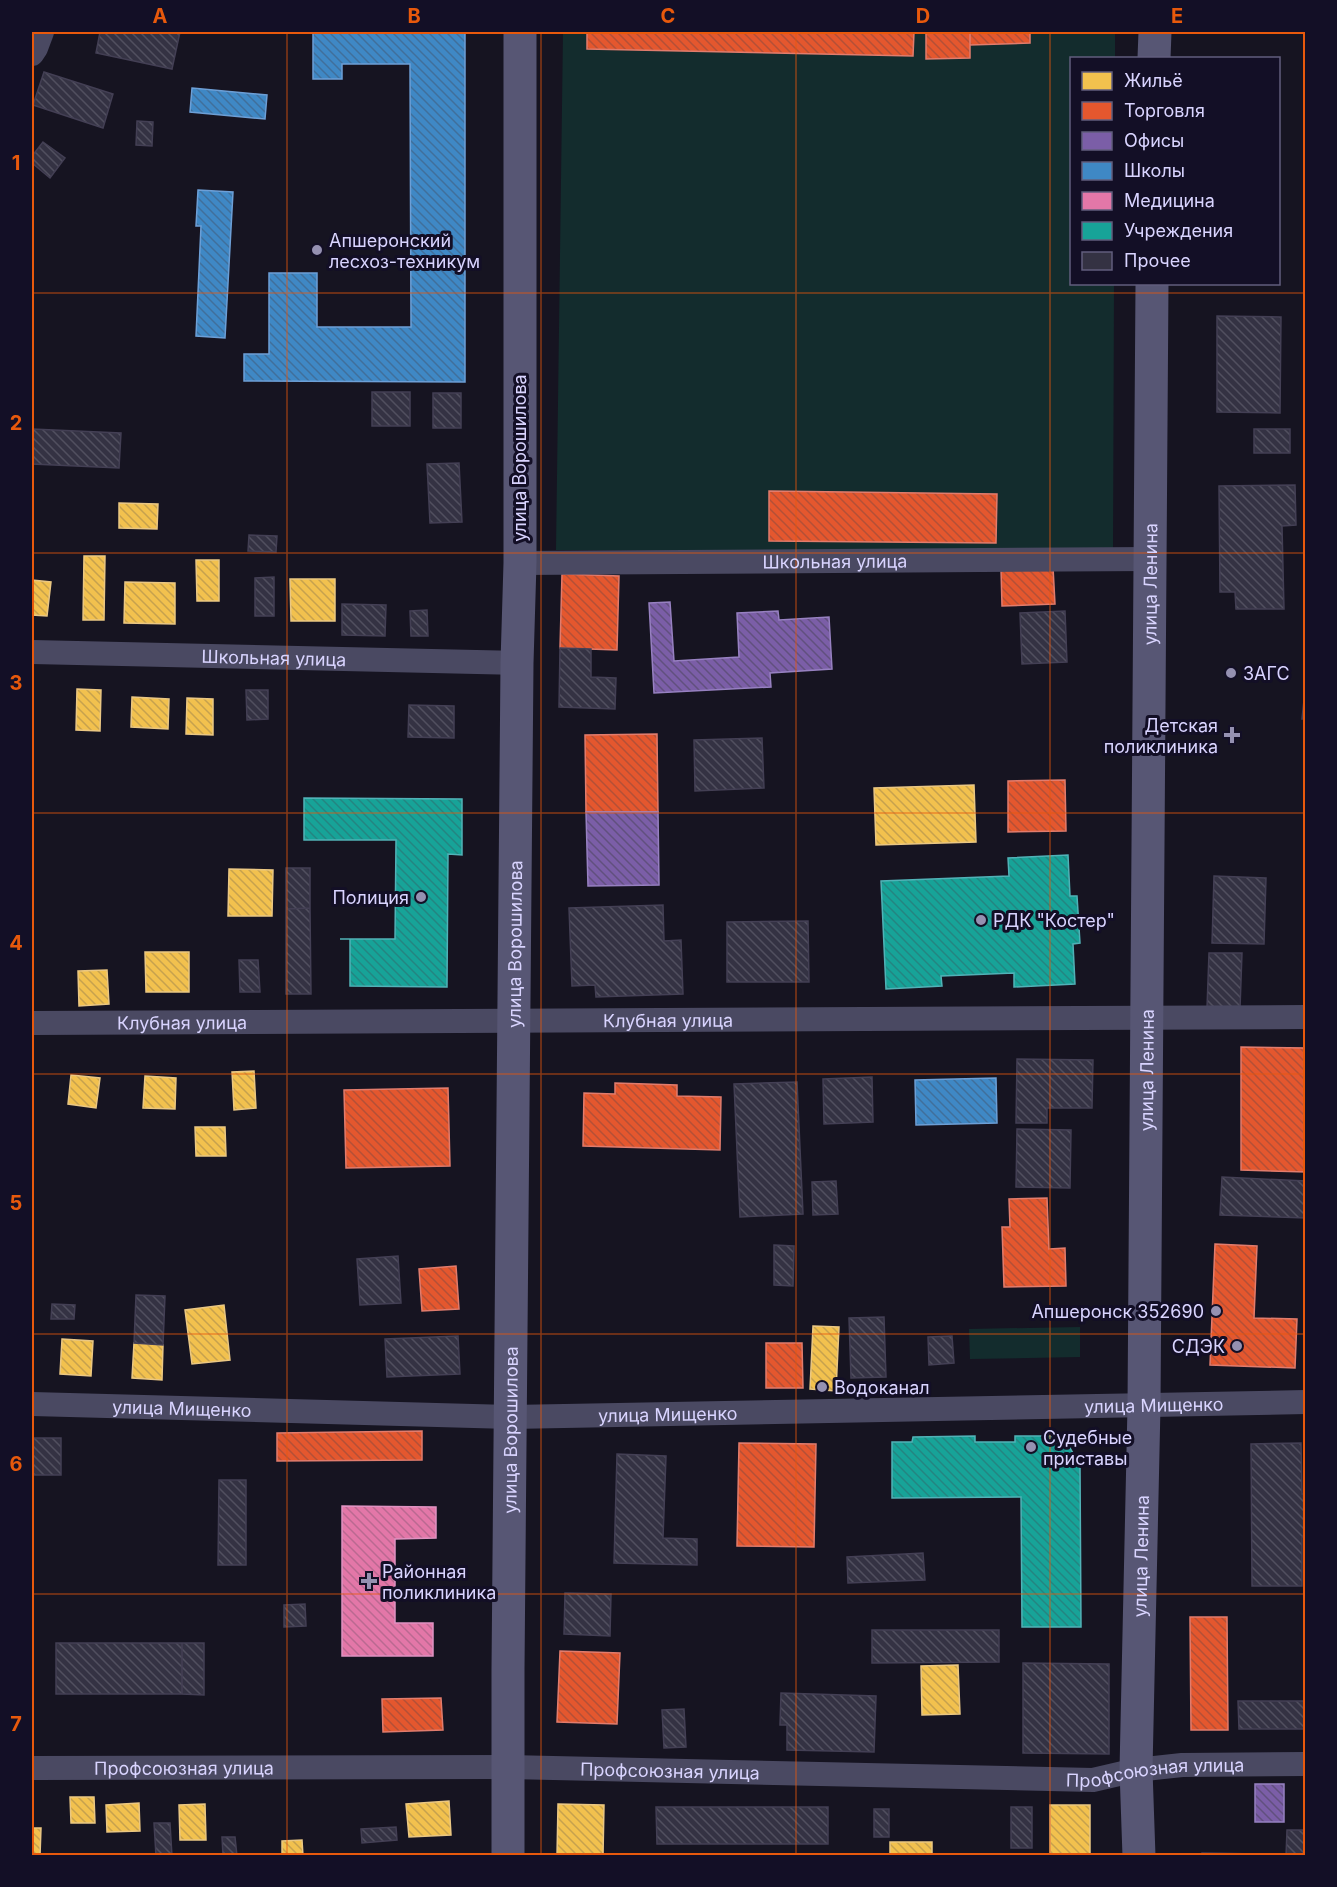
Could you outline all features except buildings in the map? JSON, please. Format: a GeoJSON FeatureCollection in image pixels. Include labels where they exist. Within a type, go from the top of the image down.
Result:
{"type":"FeatureCollection","features":[{"type":"Feature","properties":{"kind":"main road","name":"улица Ворошилова"},"geometry":{"type":"LineString","coordinates":[[508,1856],[517,663],[520,563],[520,32]]}},
{"type":"Feature","properties":{"kind":"main road"},"geometry":{"type":"LineString","coordinates":[[1154,57],[1155,32]]}},
{"type":"Feature","properties":{"kind":"main road","name":"улица Ленина"},"geometry":{"type":"LineString","coordinates":[[1139,1856],[1136,1770],[1144,1406],[1152,285]]}},
{"type":"Feature","properties":{"kind":"street"},"geometry":{"type":"LineString","coordinates":[[32,54],[42,32]]}},
{"type":"Feature","properties":{"kind":"street","name":"Школьная улица"},"geometry":{"type":"LineString","coordinates":[[520,563],[1151,559]]}},
{"type":"Feature","properties":{"kind":"street","name":"Школьная улица"},"geometry":{"type":"LineString","coordinates":[[32,652],[517,663]]}},
{"type":"Feature","properties":{"kind":"street","name":"Клубная улица"},"geometry":{"type":"LineString","coordinates":[[32,1023],[1305,1017]]}},
{"type":"Feature","properties":{"kind":"street","name":"улица Мищенко"},"geometry":{"type":"LineString","coordinates":[[32,1404],[511,1417],[1305,1402]]}},
{"type":"Feature","properties":{"kind":"street","name":"Профсоюзная улица"},"geometry":{"type":"LineString","coordinates":[[32,1768],[509,1767],[1093,1780],[1136,1770],[1182,1765],[1305,1764]]}},
{"type":"Feature","properties":{"kind":"green space"},"geometry":{"type":"Polygon","coordinates":[[[563,32],[1115,32],[1115,57],[1070,57],[1070,285],[1114,285],[1113,553],[556,550],[563,32]]]}},
{"type":"Feature","properties":{"kind":"green space"},"geometry":{"type":"Polygon","coordinates":[[[1080,1327],[1080,1357],[970,1359],[969,1329],[1080,1327]]]}},
{"type":"Feature","properties":{"kind":"place","name":"Апшеронский лесхоз-техникум"},"geometry":{"type":"Point","coordinates":[317,250]}},
{"type":"Feature","properties":{"kind":"place","name":"ЗАГС"},"geometry":{"type":"Point","coordinates":[1231,673]}},
{"type":"Feature","properties":{"kind":"place","name":"Детская поликлиника"},"geometry":{"type":"Point","coordinates":[1232,735]}},
{"type":"Feature","properties":{"kind":"place","name":"Полиция"},"geometry":{"type":"Point","coordinates":[421,897]}},
{"type":"Feature","properties":{"kind":"place","name":"РДК \"Костер\""},"geometry":{"type":"Point","coordinates":[981,920]}},
{"type":"Feature","properties":{"kind":"place","name":"Апшеронск 352690"},"geometry":{"type":"Point","coordinates":[1216,1311]}},
{"type":"Feature","properties":{"kind":"place","name":"СДЭК"},"geometry":{"type":"Point","coordinates":[1237,1346]}},
{"type":"Feature","properties":{"kind":"place","name":"Водоканал"},"geometry":{"type":"Point","coordinates":[822,1387]}},
{"type":"Feature","properties":{"kind":"place","name":"Судебные приставы"},"geometry":{"type":"Point","coordinates":[1031,1447]}},
{"type":"Feature","properties":{"kind":"place","name":"Районная поликлиника"},"geometry":{"type":"Point","coordinates":[369,1581]}}]}
